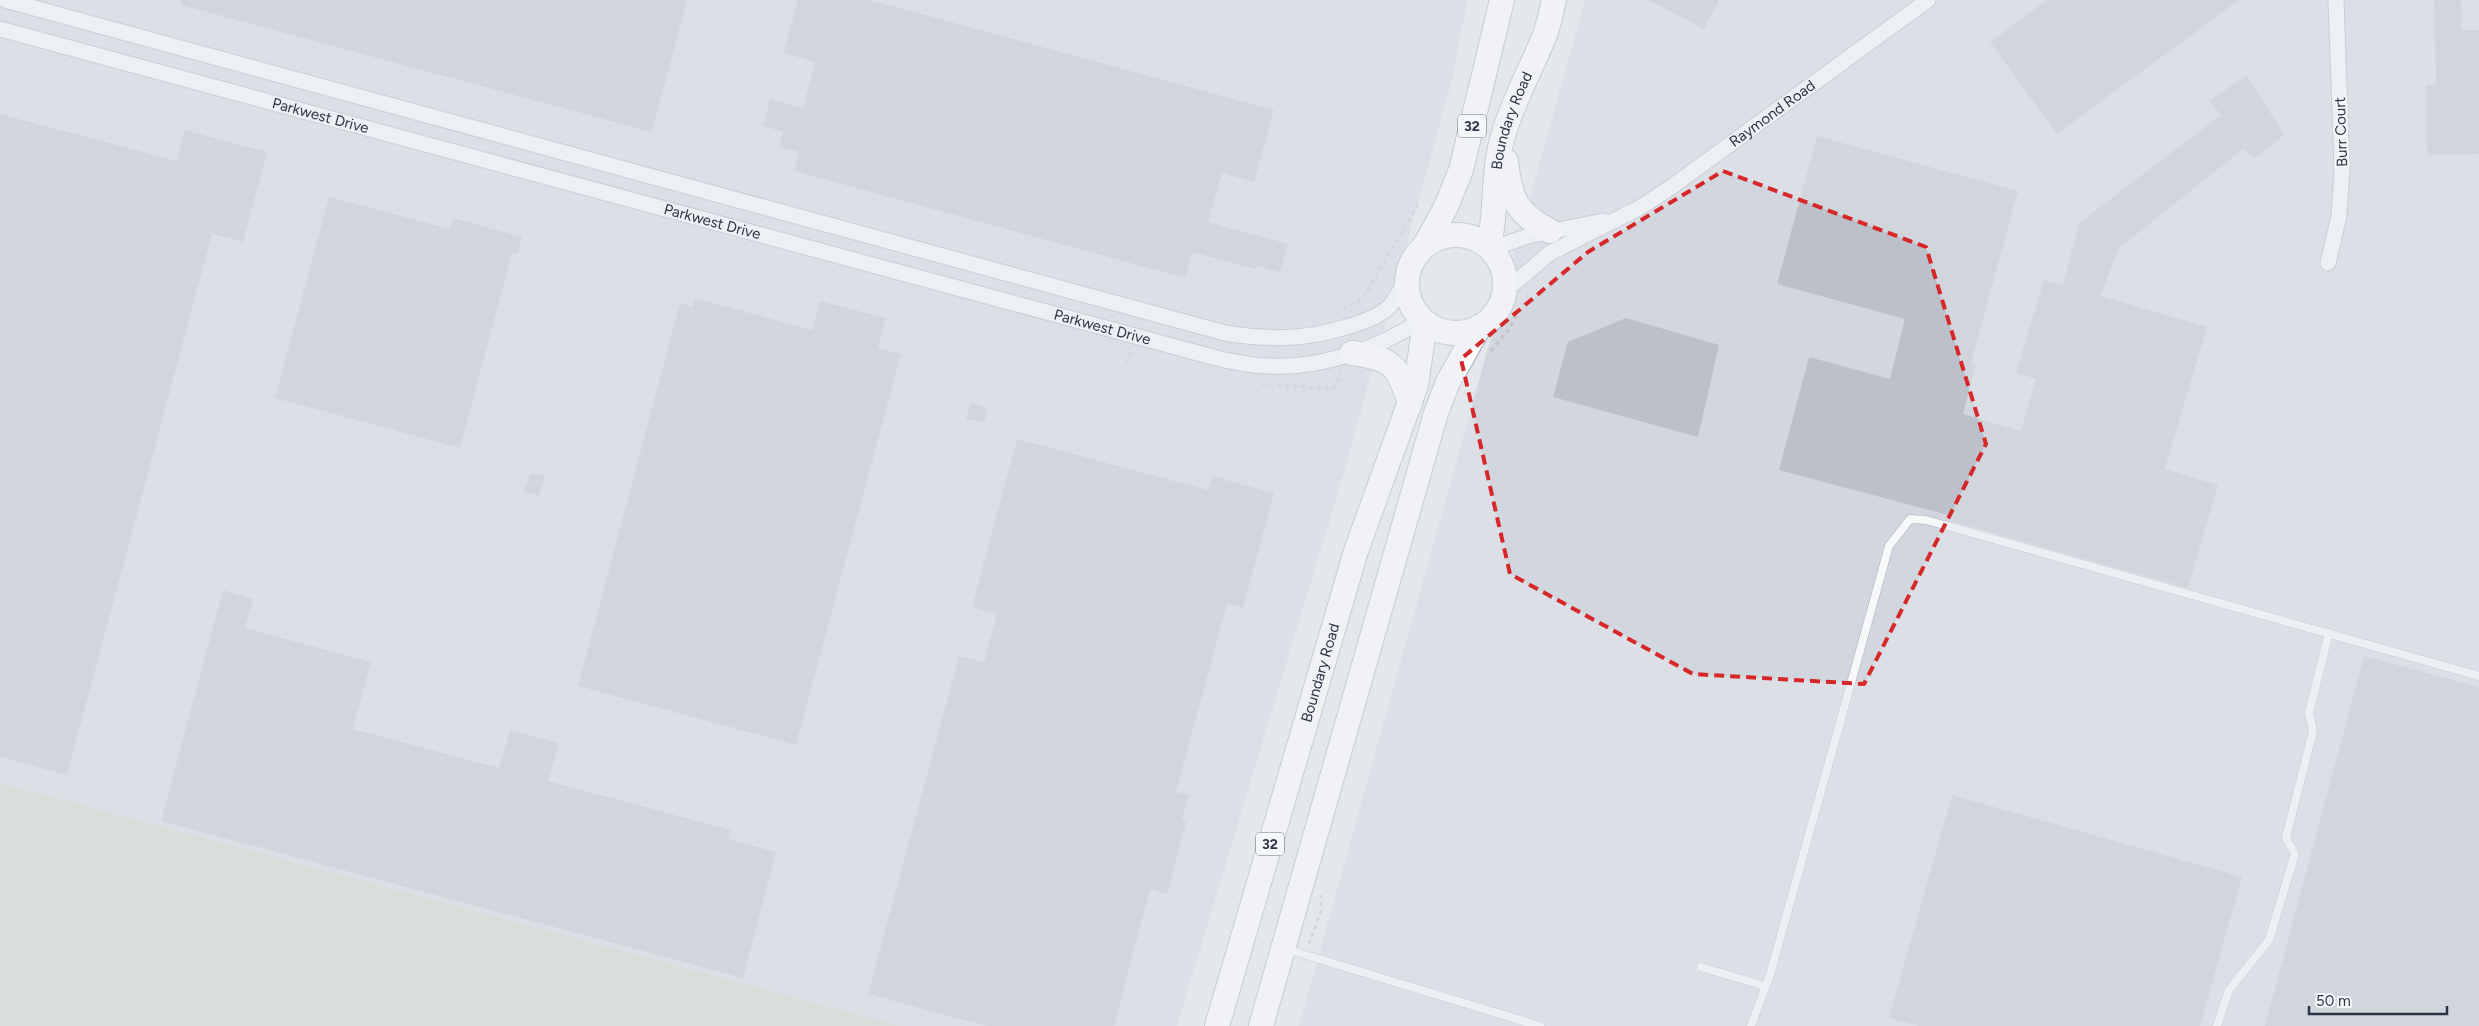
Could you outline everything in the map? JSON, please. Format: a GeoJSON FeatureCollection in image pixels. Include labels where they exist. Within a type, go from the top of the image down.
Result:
{"type":"FeatureCollection","features":[{"type":"Feature","properties":{"kind":"main road","name":"32"},"geometry":{"type":"LineString","coordinates":[[1407,275],[1414,258],[1425,245],[1445,209],[1462,170],[1502,0]]}},
{"type":"Feature","properties":{"kind":"main road","name":"Boundary Road"},"geometry":{"type":"LineString","coordinates":[[1490,248],[1494,226],[1497,162],[1503,135],[1520,88],[1545,35],[1554,0]]}},
{"type":"Feature","properties":{"kind":"main road"},"geometry":{"type":"LineString","coordinates":[[1503,135],[1510,190],[1516,205],[1532,222],[1550,231]]}},
{"type":"Feature","properties":{"kind":"main road"},"geometry":{"type":"LineString","coordinates":[[1262,1026],[1294,952],[1436,413],[1448,382],[1479,327],[1496,312],[1505,291],[1502,267],[1490,248],[1482,242],[1463,234],[1443,236],[1425,245]]}},
{"type":"Feature","properties":{"kind":"main road"},"geometry":{"type":"LineString","coordinates":[[1407,275],[1410,303],[1423,321],[1449,333],[1464,332],[1479,327]]}},
{"type":"Feature","properties":{"kind":"main road","name":"Boundary Road"},"geometry":{"type":"LineString","coordinates":[[1217,1026],[1356,551],[1410,404],[1420,367],[1423,321]]}},
{"type":"Feature","properties":{"kind":"main road"},"geometry":{"type":"LineString","coordinates":[[1352,353],[1377,357],[1393,366],[1401,376],[1410,404]]}},
{"type":"Feature","properties":{"kind":"street","name":"Parkwest Drive"},"geometry":{"type":"LineString","coordinates":[[5,0],[1225,333],[1278,340],[1325,334],[1379,314],[1389,306],[1400,292],[1407,275]]}},
{"type":"Feature","properties":{"kind":"street","name":"Raymond Road"},"geometry":{"type":"LineString","coordinates":[[1505,291],[1550,253],[1639,208],[1670,188],[1928,0]]}},
{"type":"Feature","properties":{"kind":"street","name":"Burr Court"},"geometry":{"type":"LineString","coordinates":[[2328,264],[2339,216],[2342,169],[2336,0]]}},
{"type":"Feature","properties":{"kind":"street","name":"Parkwest Drive"},"geometry":{"type":"LineString","coordinates":[[0,29],[1220,358],[1271,367],[1310,364],[1352,353],[1423,321]]}},
{"type":"Feature","properties":{"kind":"street","name":"Raymond Road"},"geometry":{"type":"LineString","coordinates":[[1490,248],[1550,231],[1614,219]]}},
{"type":"Feature","properties":{"kind":"street"},"geometry":{"type":"LineString","coordinates":[[963,288],[970,264]]}},
{"type":"Feature","properties":{"kind":"lane"},"geometry":{"type":"LineString","coordinates":[[1751,1026],[1765,986],[1889,546],[1910,519],[1926,520],[2479,676]]}},
{"type":"Feature","properties":{"kind":"lane"},"geometry":{"type":"LineString","coordinates":[[2217,1026],[2229,990],[2269,940],[2295,854],[2286,838],[2313,732],[2308,713],[2329,633]]}},
{"type":"Feature","properties":{"kind":"lane"},"geometry":{"type":"LineString","coordinates":[[1294,952],[1540,1026]]}},
{"type":"Feature","properties":{"kind":"lane"},"geometry":{"type":"LineString","coordinates":[[1701,968],[1765,986]]}},
{"type":"Feature","properties":{"kind":"path"},"geometry":{"type":"LineString","coordinates":[[1485,357],[1509,329],[1531,288]]}},
{"type":"Feature","properties":{"kind":"path"},"geometry":{"type":"LineString","coordinates":[[1294,952],[1322,911],[1322,886]]}},
{"type":"Feature","properties":{"kind":"highlighted area"},"geometry":{"type":"Polygon","coordinates":[[[1723,171],[1926,247],[1986,444],[1864,684],[1693,674],[1510,574],[1461,359],[1588,252],[1723,171]]]}},
{"type":"Feature","properties":{"kind":"shaded area"},"geometry":{"type":"Polygon","coordinates":[[[0,0],[1467,0],[1454,72],[1346,466],[1177,1026],[882,1026],[0,786],[0,0]]]}},
{"type":"Feature","properties":{"kind":"shaded area"},"geometry":{"type":"Polygon","coordinates":[[[1585,0],[2479,0],[2479,1026],[1299,1026],[1585,0]]]}},
{"type":"Feature","properties":{"kind":"green space"},"geometry":{"type":"Polygon","coordinates":[[[0,783],[899,1026],[0,1026],[0,783]]]}},
{"type":"Feature","properties":{"kind":"building"},"geometry":{"type":"Polygon","coordinates":[[[181,0],[687,0],[652,132],[181,5],[181,0]]]}},
{"type":"Feature","properties":{"kind":"building"},"geometry":{"type":"Polygon","coordinates":[[[798,0],[870,0],[1274,110],[1254,182],[1222,173],[1208,222],[1288,244],[1280,272],[1257,266],[1256,269],[1192,252],[1185,278],[794,171],[799,152],[779,147],[783,132],[763,126],[770,99],[803,108],[815,62],[783,53],[798,0]]]}},
{"type":"Feature","properties":{"kind":"building"},"geometry":{"type":"Polygon","coordinates":[[[1648,0],[1719,0],[1704,29],[1648,0]]]}},
{"type":"Feature","properties":{"kind":"building"},"geometry":{"type":"Polygon","coordinates":[[[2047,0],[2239,0],[2057,134],[1990,42],[2047,0]]]}},
{"type":"Feature","properties":{"kind":"building"},"geometry":{"type":"Polygon","coordinates":[[[2434,0],[2461,0],[2462,30],[2479,30],[2479,154],[2427,155],[2426,85],[2436,85],[2434,0]]]}},
{"type":"Feature","properties":{"kind":"building"},"geometry":{"type":"Polygon","coordinates":[[[2247,75],[2284,135],[2254,159],[2243,149],[2118,249],[2101,296],[2207,327],[2165,469],[2218,485],[2188,588],[1947,520],[1948,515],[1779,470],[1809,357],[1890,379],[1905,319],[1777,284],[1817,136],[2018,191],[1971,363],[1976,364],[1963,414],[2021,431],[2036,379],[2016,373],[2044,280],[2063,285],[2079,223],[2221,115],[2209,101],[2247,75]]]}},
{"type":"Feature","properties":{"kind":"building"},"geometry":{"type":"Polygon","coordinates":[[[0,114],[177,161],[185,130],[267,152],[243,242],[212,234],[67,775],[0,757],[0,114]]]}},
{"type":"Feature","properties":{"kind":"building"},"geometry":{"type":"Polygon","coordinates":[[[329,197],[450,229],[453,218],[522,237],[517,255],[512,253],[460,448],[275,398],[329,197]]]}},
{"type":"Feature","properties":{"kind":"building"},"geometry":{"type":"Polygon","coordinates":[[[695,298],[812,330],[820,301],[886,318],[878,348],[901,354],[796,745],[578,686],[680,303],[693,307],[695,298]]]}},
{"type":"Feature","properties":{"kind":"building"},"geometry":{"type":"Polygon","coordinates":[[[1626,318],[1719,345],[1698,437],[1553,397],[1568,342],[1626,318]]]}},
{"type":"Feature","properties":{"kind":"building"},"geometry":{"type":"Polygon","coordinates":[[[971,403],[988,408],[984,423],[966,419],[971,403]]]}},
{"type":"Feature","properties":{"kind":"building"},"geometry":{"type":"Polygon","coordinates":[[[1017,439],[1208,490],[1212,476],[1274,493],[1243,608],[1227,604],[1176,792],[1189,795],[1182,820],[1186,822],[1167,894],[1150,889],[1114,1026],[986,1026],[868,994],[959,656],[984,662],[997,614],[972,607],[1017,439]]]}},
{"type":"Feature","properties":{"kind":"building"},"geometry":{"type":"Polygon","coordinates":[[[530,473],[545,476],[539,496],[524,492],[530,473]]]}},
{"type":"Feature","properties":{"kind":"building"},"geometry":{"type":"Polygon","coordinates":[[[223,590],[253,599],[245,628],[371,662],[353,729],[499,768],[510,730],[559,743],[548,781],[731,830],[728,839],[776,852],[743,978],[161,821],[223,590]]]}},
{"type":"Feature","properties":{"kind":"building"},"geometry":{"type":"Polygon","coordinates":[[[2364,656],[2479,687],[2479,1026],[2265,1026],[2364,656]]]}},
{"type":"Feature","properties":{"kind":"building"},"geometry":{"type":"Polygon","coordinates":[[[1952,795],[2242,877],[2200,1026],[1919,1026],[1889,1018],[1952,795]]]}}]}
